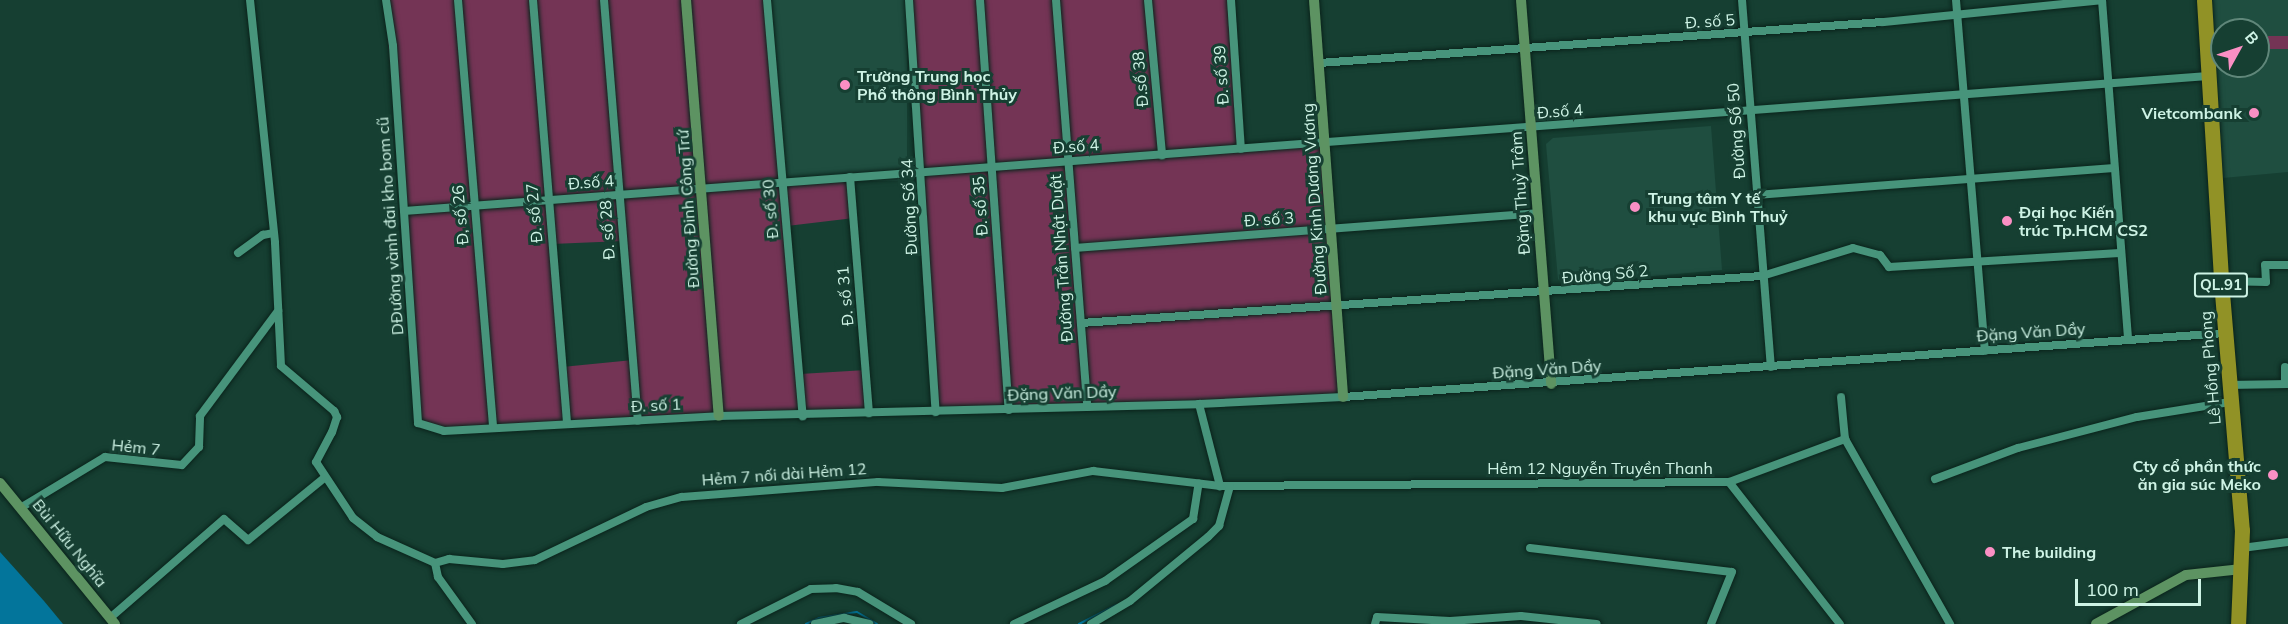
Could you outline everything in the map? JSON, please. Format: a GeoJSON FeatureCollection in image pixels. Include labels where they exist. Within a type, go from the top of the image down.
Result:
{"type":"FeatureCollection","features":[{"type":"Feature","properties":{"kind":"highway","name":"Lê Hồng Phong"},"geometry":{"type":"LineString","coordinates":[[2204,0],[2228,385],[2242,548],[2238,624]]}},
{"type":"Feature","properties":{"kind":"street"},"geometry":{"type":"LineString","coordinates":[[250,0],[273,233],[281,366],[337,417],[316,462],[324,478],[353,518],[377,537],[435,563],[438,577],[472,624]]}},
{"type":"Feature","properties":{"kind":"street"},"geometry":{"type":"LineString","coordinates":[[386,0],[395,69],[412,339]]}},
{"type":"Feature","properties":{"kind":"street","name":"Đ, số 26"},"geometry":{"type":"LineString","coordinates":[[458,0],[493,428]]}},
{"type":"Feature","properties":{"kind":"street","name":"Đ. số 27"},"geometry":{"type":"LineString","coordinates":[[533,0],[567,423]]}},
{"type":"Feature","properties":{"kind":"street","name":"Đ. số 28"},"geometry":{"type":"LineString","coordinates":[[604,0],[638,421]]}},
{"type":"Feature","properties":{"kind":"street","name":"Đường Đinh Công Trứ"},"geometry":{"type":"LineString","coordinates":[[686,0],[719,417]]}},
{"type":"Feature","properties":{"kind":"street","name":"Đ. số 30"},"geometry":{"type":"LineString","coordinates":[[767,0],[803,416]]}},
{"type":"Feature","properties":{"kind":"street","name":"Đường Số 34"},"geometry":{"type":"LineString","coordinates":[[909,0],[923,172],[936,412]]}},
{"type":"Feature","properties":{"kind":"street","name":"Đ. số 35"},"geometry":{"type":"LineString","coordinates":[[980,0],[1010,410]]}},
{"type":"Feature","properties":{"kind":"street","name":"Đường Trần Nhật Duật"},"geometry":{"type":"LineString","coordinates":[[1056,0],[1087,407]]}},
{"type":"Feature","properties":{"kind":"street","name":"Đ.số 38"},"geometry":{"type":"LineString","coordinates":[[1148,0],[1162,155]]}},
{"type":"Feature","properties":{"kind":"street","name":"Đ. số 39"},"geometry":{"type":"LineString","coordinates":[[1231,0],[1240,149]]}},
{"type":"Feature","properties":{"kind":"street","name":"Đường Kinh Dương Vương"},"geometry":{"type":"LineString","coordinates":[[1314,0],[1343,397]]}},
{"type":"Feature","properties":{"kind":"street","name":"Đặng Thuỳ Trâm"},"geometry":{"type":"LineString","coordinates":[[1521,0],[1551,384]]}},
{"type":"Feature","properties":{"kind":"street","name":"Đường Số 50"},"geometry":{"type":"LineString","coordinates":[[1742,0],[1762,276],[1771,367]]}},
{"type":"Feature","properties":{"kind":"street"},"geometry":{"type":"LineString","coordinates":[[1956,0],[1985,351]]}},
{"type":"Feature","properties":{"kind":"street"},"geometry":{"type":"LineString","coordinates":[[2102,0],[2128,339]]}},
{"type":"Feature","properties":{"kind":"street","name":"Đ. số 5"},"geometry":{"type":"LineString","coordinates":[[1319,63],[1958,16],[2102,0]]}},
{"type":"Feature","properties":{"kind":"street","name":"DĐường vành đai kho bom cũ"},"geometry":{"type":"LineString","coordinates":[[395,69],[418,423],[444,431]]}},
{"type":"Feature","properties":{"kind":"street","name":"Đ.số 4"},"geometry":{"type":"LineString","coordinates":[[404,211],[2208,76]]}},
{"type":"Feature","properties":{"kind":"street"},"geometry":{"type":"LineString","coordinates":[[1756,195],[2114,168]]}},
{"type":"Feature","properties":{"kind":"street","name":"Đ. số 31"},"geometry":{"type":"LineString","coordinates":[[850,177],[869,413]]}},
{"type":"Feature","properties":{"kind":"street","name":"Đ. số 3"},"geometry":{"type":"LineString","coordinates":[[1075,248],[1537,213]]}},
{"type":"Feature","properties":{"kind":"street"},"geometry":{"type":"LineString","coordinates":[[237,254],[263,235],[273,233]]}},
{"type":"Feature","properties":{"kind":"street","name":"Đường Số 2"},"geometry":{"type":"LineString","coordinates":[[1081,323],[1543,294],[1762,276],[1853,248],[1880,255],[1889,267],[2120,253]]}},
{"type":"Feature","properties":{"kind":"street"},"geometry":{"type":"LineString","coordinates":[[2221,281],[2265,282],[2265,265],[2288,265]]}},
{"type":"Feature","properties":{"kind":"street","name":"Hẻm 7"},"geometry":{"type":"LineString","coordinates":[[22,507],[105,457],[182,465],[199,447],[200,416],[278,311]]}},
{"type":"Feature","properties":{"kind":"street","name":"Đặng Văn Dầy"},"geometry":{"type":"LineString","coordinates":[[869,413],[1199,404],[1343,397],[1551,384],[2225,333]]}},
{"type":"Feature","properties":{"kind":"street"},"geometry":{"type":"LineString","coordinates":[[2228,385],[2286,384],[2285,367]]}},
{"type":"Feature","properties":{"kind":"street"},"geometry":{"type":"LineString","coordinates":[[1841,397],[1845,439],[1950,624]]}},
{"type":"Feature","properties":{"kind":"street"},"geometry":{"type":"LineString","coordinates":[[1935,479],[2018,448],[2137,417],[2230,402]]}},
{"type":"Feature","properties":{"kind":"street"},"geometry":{"type":"LineString","coordinates":[[1199,404],[1220,486]]}},
{"type":"Feature","properties":{"kind":"street","name":"Đ. số 1"},"geometry":{"type":"LineString","coordinates":[[444,431],[567,423],[869,413]]}},
{"type":"Feature","properties":{"kind":"street","name":"Hẻm 12 Nguyễn Truyền Thanh"},"geometry":{"type":"LineString","coordinates":[[1220,486],[1729,482],[1845,439]]}},
{"type":"Feature","properties":{"kind":"street","name":"Hẻm 7 nối dài Hẻm 12"},"geometry":{"type":"LineString","coordinates":[[435,563],[449,559],[503,564],[535,560],[646,507],[682,496],[878,482],[1002,489],[1093,471],[1220,486]]}},
{"type":"Feature","properties":{"kind":"street"},"geometry":{"type":"LineString","coordinates":[[113,621],[224,519],[248,540],[324,478]]}},
{"type":"Feature","properties":{"kind":"street"},"geometry":{"type":"LineString","coordinates":[[1729,482],[1840,624]]}},
{"type":"Feature","properties":{"kind":"street","name":"Bùi Hữu Nghĩa"},"geometry":{"type":"LineString","coordinates":[[0,483],[22,507],[113,621]]}},
{"type":"Feature","properties":{"kind":"street"},"geometry":{"type":"LineString","coordinates":[[1014,624],[1105,581],[1193,519],[1199,483]]}},
{"type":"Feature","properties":{"kind":"street"},"geometry":{"type":"LineString","coordinates":[[1091,624],[1130,600],[1208,537],[1219,526],[1230,486]]}},
{"type":"Feature","properties":{"kind":"street"},"geometry":{"type":"LineString","coordinates":[[2242,548],[2288,542]]}},
{"type":"Feature","properties":{"kind":"street"},"geometry":{"type":"LineString","coordinates":[[1530,548],[1732,572],[1711,624]]}},
{"type":"Feature","properties":{"kind":"street"},"geometry":{"type":"LineString","coordinates":[[2096,624],[2186,575],[2242,569]]}},
{"type":"Feature","properties":{"kind":"street"},"geometry":{"type":"LineString","coordinates":[[741,624],[811,589],[836,588],[858,592],[911,624]]}},
{"type":"Feature","properties":{"kind":"street"},"geometry":{"type":"LineString","coordinates":[[1375,624],[1377,616],[1450,621],[1515,616],[1597,624]]}},
{"type":"Feature","properties":{"kind":"street"},"geometry":{"type":"LineString","coordinates":[[815,624],[844,618],[869,624]]}},
{"type":"Feature","properties":{"kind":"shaded area"},"geometry":{"type":"Polygon","coordinates":[[[384,0],[767,0],[783,182],[850,177],[854,218],[787,226],[800,374],[866,370],[869,413],[444,431],[418,423],[404,211],[384,0]],[[623,241],[552,244],[562,367],[633,360],[623,241]]]}},
{"type":"Feature","properties":{"kind":"shaded area","name":"Trường Trung học Phổ thông Bình Thủy"},"geometry":{"type":"Polygon","coordinates":[[[771,0],[907,0],[907,181],[771,181],[771,0]]]}},
{"type":"Feature","properties":{"kind":"shaded area"},"geometry":{"type":"Polygon","coordinates":[[[909,0],[1228,0],[1238,149],[1326,142],[1343,397],[936,412],[909,0]]]}},
{"type":"Feature","properties":{"kind":"shaded area"},"geometry":{"type":"Polygon","coordinates":[[[2211,0],[2288,0],[2288,172],[2223,178],[2216,78],[2270,78],[2270,18],[2212,18],[2211,0]]]}},
{"type":"Feature","properties":{"kind":"shaded area"},"geometry":{"type":"Polygon","coordinates":[[[2270,36],[2288,36],[2288,49],[2270,49],[2270,36]]]}},
{"type":"Feature","properties":{"kind":"shaded area","name":"Trung tâm Y tế khu vực Bình Thuỷ"},"geometry":{"type":"Polygon","coordinates":[[[1711,126],[1722,270],[1563,284],[1558,279],[1546,144],[1553,138],[1711,126]]]}},
{"type":"Feature","properties":{"kind":"shaded area"},"geometry":{"type":"Polygon","coordinates":[[[0,552],[44,601],[63,624],[0,624],[0,552]]]}},
{"type":"Feature","properties":{"kind":"waterway"},"geometry":{"type":"LineString","coordinates":[[1079,624],[1116,605]]}},
{"type":"Feature","properties":{"kind":"waterway"},"geometry":{"type":"LineString","coordinates":[[806,624],[819,618],[857,612],[877,624]]}},
{"type":"Feature","properties":{"kind":"place","name":"Trường Trung học Phổ thông Bình Thủy"},"geometry":{"type":"Point","coordinates":[845,85]}},
{"type":"Feature","properties":{"kind":"place","name":"Vietcombank"},"geometry":{"type":"Point","coordinates":[2254,113]}},
{"type":"Feature","properties":{"kind":"place","name":"Trung tâm Y tế khu vực Bình Thuỷ"},"geometry":{"type":"Point","coordinates":[1635,207]}},
{"type":"Feature","properties":{"kind":"place","name":"Đại học Kiến trúc Tp.HCM CS2"},"geometry":{"type":"Point","coordinates":[2007,221]}},
{"type":"Feature","properties":{"kind":"place","name":"Cty cổ phần thức ăn gia súc Meko"},"geometry":{"type":"Point","coordinates":[2273,475]}},
{"type":"Feature","properties":{"kind":"place","name":"The building"},"geometry":{"type":"Point","coordinates":[1990,552]}}]}
